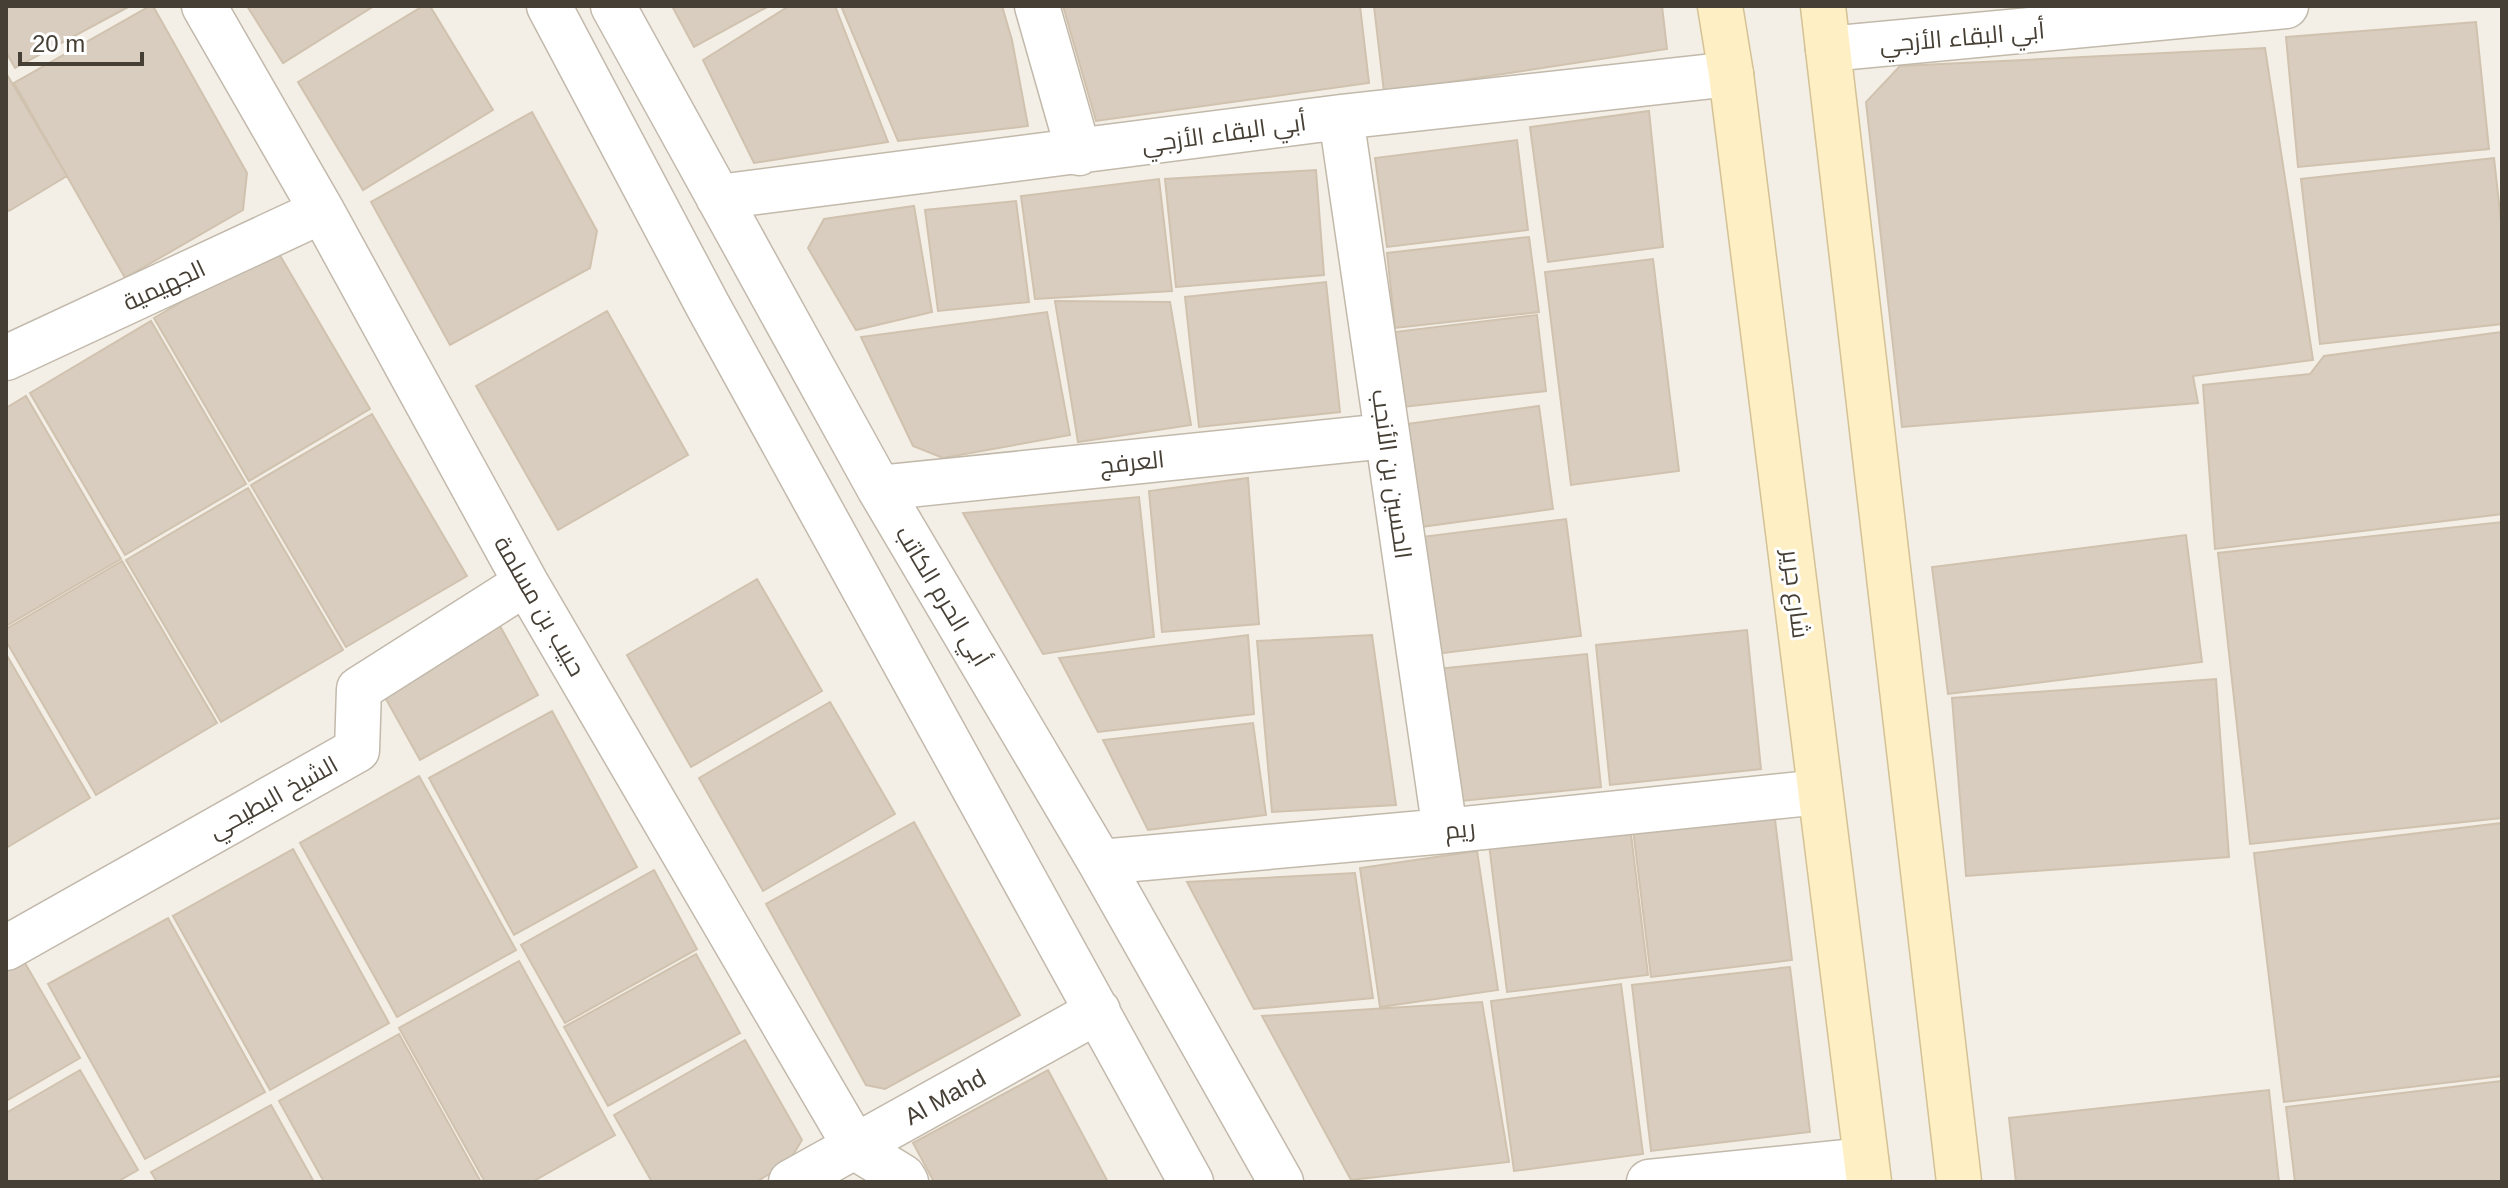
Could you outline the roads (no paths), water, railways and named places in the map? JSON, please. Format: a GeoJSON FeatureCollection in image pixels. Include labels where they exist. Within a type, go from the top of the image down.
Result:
{"type":"FeatureCollection","features":[{"type":"Feature","properties":{"kind":"main road","name":"شارع جرير"},"geometry":{"type":"LineString","coordinates":[[1720,6],[1731,74],[1867,1171]]}},
{"type":"Feature","properties":{"kind":"main road"},"geometry":{"type":"LineString","coordinates":[[1823,6],[1959,1182]]}},
{"type":"Feature","properties":{"kind":"street","name":"حبيب بن مسلمة"},"geometry":{"type":"LineString","coordinates":[[204,6],[322,211],[526,583],[856,1148],[903,1177],[906,1182]]}},
{"type":"Feature","properties":{"kind":"street"},"geometry":{"type":"LineString","coordinates":[[549,6],[708,306],[1191,1182]]}},
{"type":"Feature","properties":{"kind":"street","name":"أبي الحرم الكاتب"},"geometry":{"type":"LineString","coordinates":[[613,6],[879,488],[1100,862],[1281,1182]]}},
{"type":"Feature","properties":{"kind":"street"},"geometry":{"type":"LineString","coordinates":[[1037,6],[1079,153]]}},
{"type":"Feature","properties":{"kind":"street","name":"أبي البقاء الأزجي"},"geometry":{"type":"LineString","coordinates":[[1828,49],[2184,12],[2286,6]]}},
{"type":"Feature","properties":{"kind":"street","name":"أبي البقاء الأزجي"},"geometry":{"type":"LineString","coordinates":[[718,197],[1341,117],[1731,74]]}},
{"type":"Feature","properties":{"kind":"street","name":"الحسين بن الأنجب"},"geometry":{"type":"LineString","coordinates":[[1341,117],[1445,831]]}},
{"type":"Feature","properties":{"kind":"street","name":"الجهيمية"},"geometry":{"type":"LineString","coordinates":[[6,358],[322,211]]}},
{"type":"Feature","properties":{"kind":"street","name":"العرفج"},"geometry":{"type":"LineString","coordinates":[[879,488],[1386,436]]}},
{"type":"Feature","properties":{"kind":"street","name":"الشيخ البطيحي"},"geometry":{"type":"LineString","coordinates":[[6,948],[357,750],[359,689],[526,583]]}},
{"type":"Feature","properties":{"kind":"street","name":"ريم"},"geometry":{"type":"LineString","coordinates":[[1100,862],[1445,831],[1820,792]]}},
{"type":"Feature","properties":{"kind":"street","name":"Al Mahd"},"geometry":{"type":"LineString","coordinates":[[791,1182],[1098,1011]]}},
{"type":"Feature","properties":{"kind":"street"},"geometry":{"type":"LineString","coordinates":[[1649,1182],[1867,1171]]}}]}
